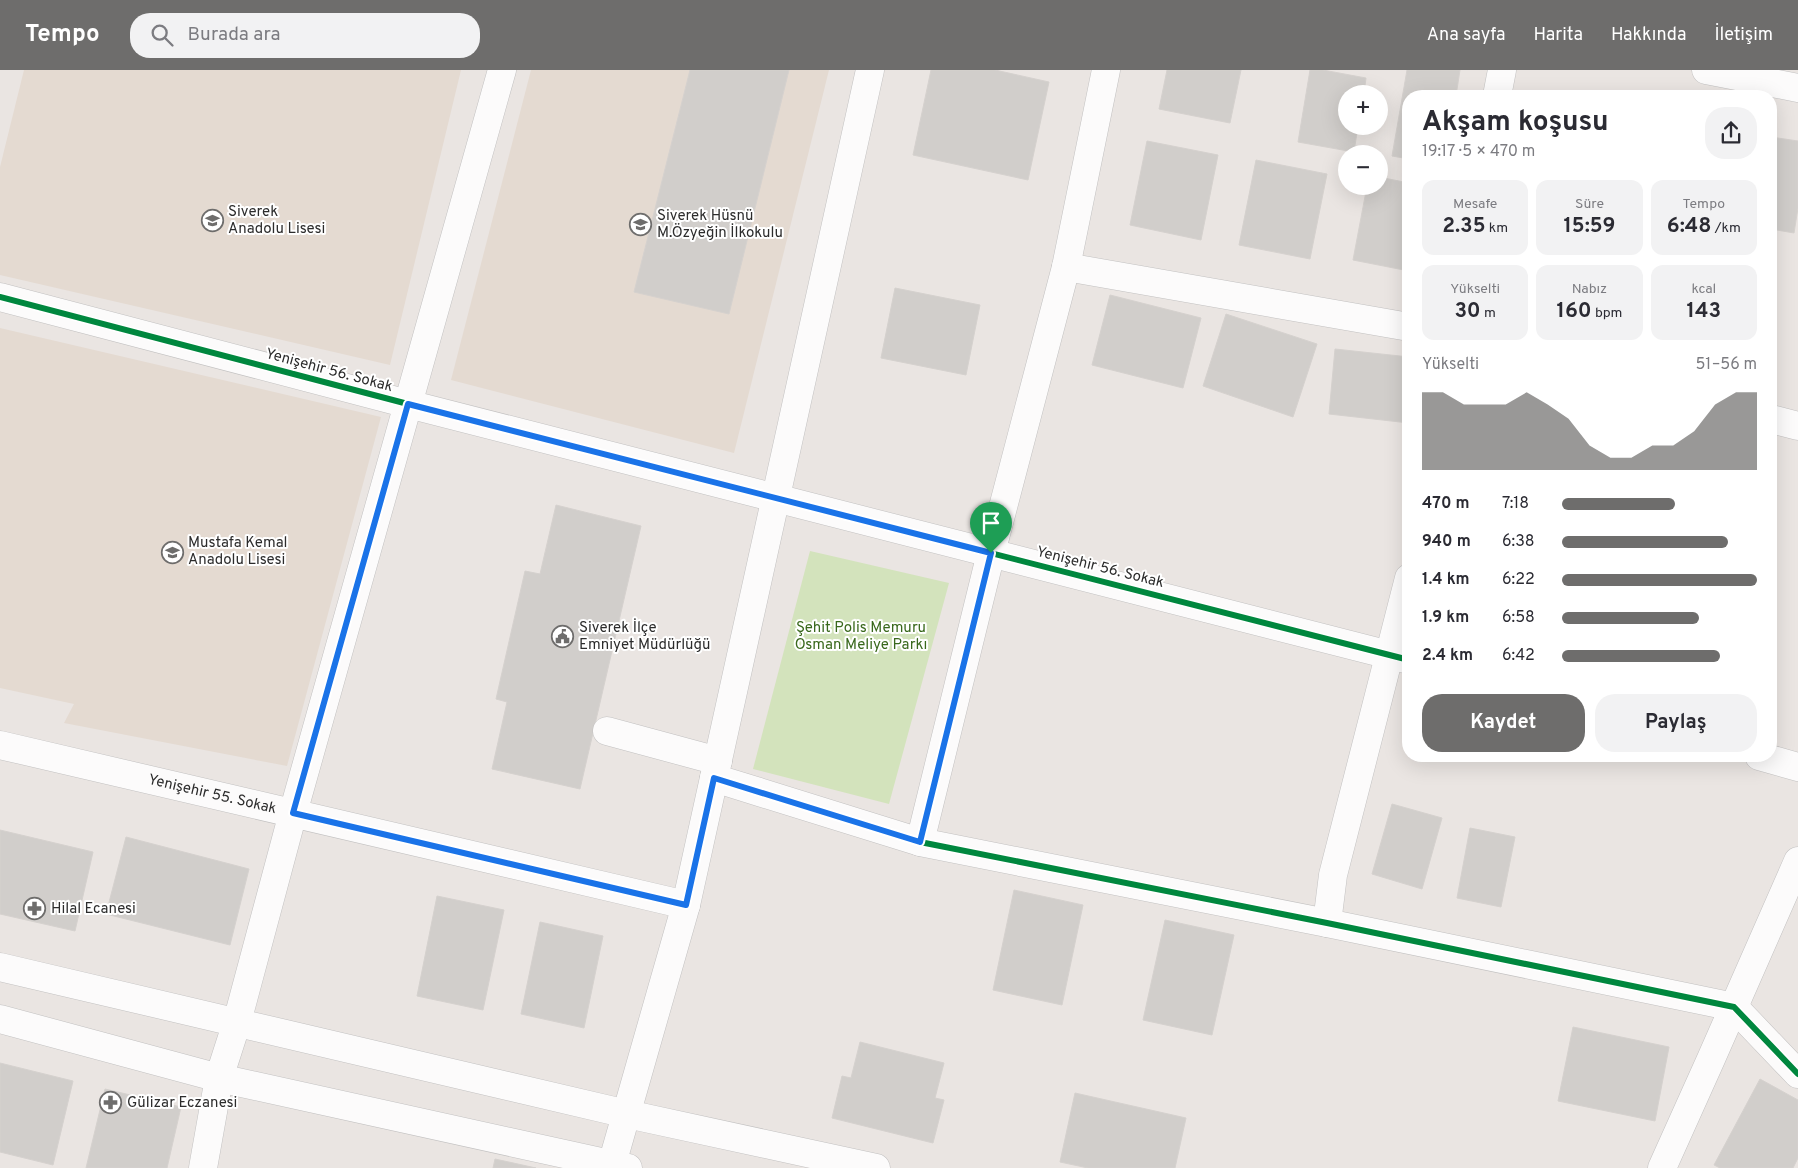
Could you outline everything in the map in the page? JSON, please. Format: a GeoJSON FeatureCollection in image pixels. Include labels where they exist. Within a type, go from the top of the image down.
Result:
{"type":"FeatureCollection","features":[{"type":"Feature","properties":{"kind":"street"},"geometry":{"type":"LineString","coordinates":[[203,1168],[219,1078],[237,1022],[293,813],[502,70]]}},
{"type":"Feature","properties":{"kind":"street"},"geometry":{"type":"LineString","coordinates":[[0,1019],[219,1078],[620,1166],[627,1114],[686,905],[870,70]]}},
{"type":"Feature","properties":{"kind":"street"},"geometry":{"type":"LineString","coordinates":[[920,842],[991,553],[1066,267],[1106,70]]}},
{"type":"Feature","properties":{"kind":"street"},"geometry":{"type":"LineString","coordinates":[[1498,90],[1502,70]]}},
{"type":"Feature","properties":{"kind":"street"},"geometry":{"type":"LineString","coordinates":[[1706,70],[1798,88]]}},
{"type":"Feature","properties":{"kind":"street"},"geometry":{"type":"LineString","coordinates":[[1066,267],[1402,326]]}},
{"type":"Feature","properties":{"kind":"street","name":"Yenişehir 56. Sokak"},"geometry":{"type":"LineString","coordinates":[[0,297],[408,404],[1399,657]]}},
{"type":"Feature","properties":{"kind":"street"},"geometry":{"type":"LineString","coordinates":[[1777,421],[1798,426]]}},
{"type":"Feature","properties":{"kind":"street"},"geometry":{"type":"LineString","coordinates":[[1326,923],[1334,875],[1399,657],[1402,633]]}},
{"type":"Feature","properties":{"kind":"street"},"geometry":{"type":"LineString","coordinates":[[607,730],[920,842],[1734,1007],[1798,1074]]}},
{"type":"Feature","properties":{"kind":"street","name":"Yenişehir 55. Sokak"},"geometry":{"type":"LineString","coordinates":[[0,745],[686,905]]}},
{"type":"Feature","properties":{"kind":"street"},"geometry":{"type":"LineString","coordinates":[[1777,761],[1798,767]]}},
{"type":"Feature","properties":{"kind":"street"},"geometry":{"type":"LineString","coordinates":[[1662,1168],[1798,861]]}},
{"type":"Feature","properties":{"kind":"street"},"geometry":{"type":"LineString","coordinates":[[0,967],[627,1114],[876,1168]]}},
{"type":"Feature","properties":{"kind":"shaded area","name":"Siverek Anadolu Lisesi"},"geometry":{"type":"Polygon","coordinates":[[[24,70],[461,70],[390,365],[0,275],[0,167],[24,70]]]}},
{"type":"Feature","properties":{"kind":"shaded area","name":"Siverek Hüsnü M.Özyeğin İlkokulu"},"geometry":{"type":"Polygon","coordinates":[[[531,70],[829,70],[734,453],[451,380],[531,70]]]}},
{"type":"Feature","properties":{"kind":"shaded area","name":"Mustafa Kemal Anadolu Lisesi"},"geometry":{"type":"Polygon","coordinates":[[[0,328],[381,417],[287,766],[64,723],[74,704],[0,688],[0,328]]]}},
{"type":"Feature","properties":{"kind":"green space","name":"Şehit Polis Memuru Osman Meliye Parkı"},"geometry":{"type":"Polygon","coordinates":[[[810,551],[949,583],[889,804],[753,769],[810,551]]]}},
{"type":"Feature","properties":{"kind":"building"},"geometry":{"type":"Polygon","coordinates":[[[690,70],[789,70],[729,314],[634,292],[690,70]]]}},
{"type":"Feature","properties":{"kind":"building"},"geometry":{"type":"Polygon","coordinates":[[[931,70],[995,70],[1049,82],[1028,180],[913,155],[931,70]]]}},
{"type":"Feature","properties":{"kind":"building"},"geometry":{"type":"Polygon","coordinates":[[[1167,70],[1241,70],[1230,123],[1159,109],[1167,70]]]}},
{"type":"Feature","properties":{"kind":"building"},"geometry":{"type":"Polygon","coordinates":[[[1310,70],[1323,70],[1366,78],[1365,85],[1338,85],[1338,135],[1357,135],[1355,145],[1338,145],[1338,149],[1298,142],[1310,70]]]}},
{"type":"Feature","properties":{"kind":"building"},"geometry":{"type":"Polygon","coordinates":[[[1407,70],[1460,70],[1457,90],[1404,90],[1407,70]]]}},
{"type":"Feature","properties":{"kind":"building"},"geometry":{"type":"Polygon","coordinates":[[[1402,99],[1402,158],[1392,156],[1402,99]]]}},
{"type":"Feature","properties":{"kind":"building"},"geometry":{"type":"Polygon","coordinates":[[[1777,138],[1798,141],[1798,208],[1794,233],[1777,230],[1777,138]]]}},
{"type":"Feature","properties":{"kind":"building"},"geometry":{"type":"Polygon","coordinates":[[[1147,141],[1218,155],[1201,240],[1130,225],[1147,141]]]}},
{"type":"Feature","properties":{"kind":"building"},"geometry":{"type":"Polygon","coordinates":[[[1256,160],[1327,174],[1310,259],[1239,245],[1256,160]]]}},
{"type":"Feature","properties":{"kind":"building"},"geometry":{"type":"Polygon","coordinates":[[[1388,179],[1402,182],[1402,270],[1353,260],[1365,195],[1388,195],[1388,179]]]}},
{"type":"Feature","properties":{"kind":"building"},"geometry":{"type":"Polygon","coordinates":[[[895,288],[980,305],[966,375],[881,358],[895,288]]]}},
{"type":"Feature","properties":{"kind":"building"},"geometry":{"type":"Polygon","coordinates":[[[1110,295],[1201,318],[1183,388],[1092,365],[1110,295]]]}},
{"type":"Feature","properties":{"kind":"building"},"geometry":{"type":"Polygon","coordinates":[[[1226,314],[1317,344],[1293,417],[1203,386],[1226,314]]]}},
{"type":"Feature","properties":{"kind":"building"},"geometry":{"type":"Polygon","coordinates":[[[1335,349],[1402,356],[1402,422],[1329,414],[1335,349]]]}},
{"type":"Feature","properties":{"kind":"building","name":"Siverek İlçe Emniyet Müdürlüğü"},"geometry":{"type":"Polygon","coordinates":[[[556,505],[641,526],[580,789],[492,769],[507,702],[496,699],[525,571],[540,574],[556,505]]]}},
{"type":"Feature","properties":{"kind":"building"},"geometry":{"type":"Polygon","coordinates":[[[1392,804],[1442,818],[1422,889],[1372,874],[1392,804]]]}},
{"type":"Feature","properties":{"kind":"building"},"geometry":{"type":"Polygon","coordinates":[[[1470,828],[1515,837],[1501,907],[1457,898],[1470,828]]]}},
{"type":"Feature","properties":{"kind":"building"},"geometry":{"type":"Polygon","coordinates":[[[0,830],[93,852],[75,931],[0,914],[0,830]]]}},
{"type":"Feature","properties":{"kind":"building"},"geometry":{"type":"Polygon","coordinates":[[[126,837],[249,869],[230,945],[106,914],[126,837]]]}},
{"type":"Feature","properties":{"kind":"building"},"geometry":{"type":"Polygon","coordinates":[[[1014,890],[1083,905],[1062,1005],[993,990],[1014,890]]]}},
{"type":"Feature","properties":{"kind":"building"},"geometry":{"type":"Polygon","coordinates":[[[437,896],[504,910],[483,1010],[417,996],[437,896]]]}},
{"type":"Feature","properties":{"kind":"building"},"geometry":{"type":"Polygon","coordinates":[[[1165,920],[1234,935],[1212,1035],[1143,1020],[1165,920]]]}},
{"type":"Feature","properties":{"kind":"building"},"geometry":{"type":"Polygon","coordinates":[[[540,922],[603,936],[584,1028],[521,1014],[540,922]]]}},
{"type":"Feature","properties":{"kind":"building"},"geometry":{"type":"Polygon","coordinates":[[[1573,1027],[1669,1047],[1655,1121],[1558,1101],[1573,1027]]]}},
{"type":"Feature","properties":{"kind":"building"},"geometry":{"type":"Polygon","coordinates":[[[860,1042],[944,1063],[935,1098],[944,1100],[933,1143],[832,1118],[842,1076],[851,1078],[860,1042]]]}},
{"type":"Feature","properties":{"kind":"building"},"geometry":{"type":"Polygon","coordinates":[[[0,1063],[73,1081],[53,1165],[0,1152],[0,1063]]]}},
{"type":"Feature","properties":{"kind":"building"},"geometry":{"type":"Polygon","coordinates":[[[1760,1079],[1798,1100],[1798,1158],[1793,1168],[1720,1168],[1714,1165],[1760,1079]]]}},
{"type":"Feature","properties":{"kind":"building"},"geometry":{"type":"Polygon","coordinates":[[[105,1089],[181,1107],[167,1168],[86,1168],[105,1089]]]}},
{"type":"Feature","properties":{"kind":"building"},"geometry":{"type":"Polygon","coordinates":[[[1075,1093],[1186,1118],[1175,1168],[1088,1168],[1060,1162],[1075,1093]]]}},
{"type":"Feature","properties":{"kind":"building"},"geometry":{"type":"Polygon","coordinates":[[[495,1159],[536,1168],[493,1168],[495,1159]]]}},
{"type":"Feature","properties":{"kind":"cycle path"},"geometry":{"type":"LineString","coordinates":[[0,297],[408,404],[1402,658]]}},
{"type":"Feature","properties":{"kind":"cycle path"},"geometry":{"type":"LineString","coordinates":[[714,778],[920,842],[1734,1007],[1798,1074]]}},
{"type":"Feature","properties":{"kind":"place","name":"Siverek Anadolu Lisesi"},"geometry":{"type":"Point","coordinates":[212,221]}},
{"type":"Feature","properties":{"kind":"place","name":"Siverek Hüsnü M.Özyeğin İlkokulu"},"geometry":{"type":"Point","coordinates":[641,225]}},
{"type":"Feature","properties":{"kind":"place","name":"Mustafa Kemal Anadolu Lisesi"},"geometry":{"type":"Point","coordinates":[172,552]}},
{"type":"Feature","properties":{"kind":"place","name":"Siverek İlçe Emniyet Müdürlüğü"},"geometry":{"type":"Point","coordinates":[563,637]}},
{"type":"Feature","properties":{"kind":"place","name":"Hilal Ecanesi"},"geometry":{"type":"Point","coordinates":[35,909]}},
{"type":"Feature","properties":{"kind":"place","name":"Gülizar Eczanesi"},"geometry":{"type":"Point","coordinates":[111,1103]}},
{"type":"Feature","properties":{"kind":"route"},"geometry":{"type":"LineString","coordinates":[[408,404],[991,553],[920,842],[714,778],[686,905],[293,813],[408,404]]}}]}
